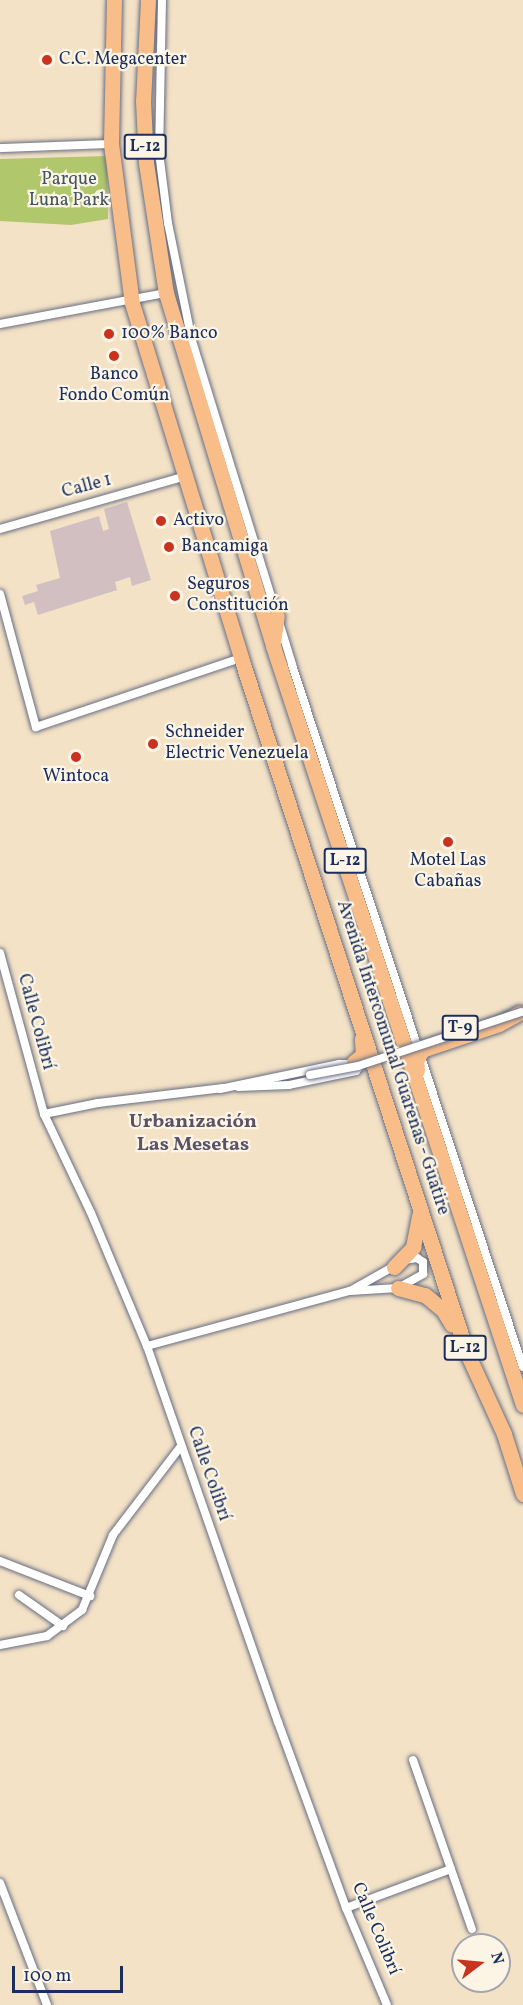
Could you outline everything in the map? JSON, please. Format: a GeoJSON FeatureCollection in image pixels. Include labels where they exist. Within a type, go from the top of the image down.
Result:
{"type":"FeatureCollection","features":[{"type":"Feature","properties":{"kind":"highway","name":"Avenida Intercomunal Guarenas - Guatire"},"geometry":{"type":"LineString","coordinates":[[114,0],[111,144],[132,303],[183,477],[416,1198],[467,1353],[504,1434],[523,1494]]}},
{"type":"Feature","properties":{"kind":"highway","name":"Avenida Intercomunal Guarenas - Guatire"},"geometry":{"type":"LineString","coordinates":[[148,0],[143,101],[146,163],[166,293],[273,646],[402,1030],[523,1405]]}},
{"type":"Feature","properties":{"kind":"highway"},"geometry":{"type":"LineString","coordinates":[[273,646],[278,616]]}},
{"type":"Feature","properties":{"kind":"highway"},"geometry":{"type":"LineString","coordinates":[[380,966],[401,993]]}},
{"type":"Feature","properties":{"kind":"highway","name":"T-9"},"geometry":{"type":"LineString","coordinates":[[402,1030],[408,1039],[419,1045],[522,1012]]}},
{"type":"Feature","properties":{"kind":"highway"},"geometry":{"type":"LineString","coordinates":[[358,1018],[364,1051],[355,1066],[368,1072],[386,1101]]}},
{"type":"Feature","properties":{"kind":"highway"},"geometry":{"type":"LineString","coordinates":[[417,1077],[416,1061],[419,1045]]}},
{"type":"Feature","properties":{"kind":"highway"},"geometry":{"type":"LineString","coordinates":[[394,1267],[417,1235],[416,1198]]}},
{"type":"Feature","properties":{"kind":"highway"},"geometry":{"type":"LineString","coordinates":[[398,1288],[425,1295],[443,1310],[467,1353]]}},
{"type":"Feature","properties":{"kind":"street","name":"Avenida Intercomunal Guarenas - Guatire"},"geometry":{"type":"LineString","coordinates":[[162,0],[159,152],[175,265],[202,379],[523,1367]]}},
{"type":"Feature","properties":{"kind":"street"},"geometry":{"type":"LineString","coordinates":[[0,148],[111,144]]}},
{"type":"Feature","properties":{"kind":"street"},"geometry":{"type":"LineString","coordinates":[[0,324],[132,303],[166,293]]}},
{"type":"Feature","properties":{"kind":"street","name":"Calle 1"},"geometry":{"type":"LineString","coordinates":[[0,529],[183,477]]}},
{"type":"Feature","properties":{"kind":"street"},"geometry":{"type":"LineString","coordinates":[[0,594],[36,727],[241,658]]}},
{"type":"Feature","properties":{"kind":"street","name":"Calle Colibrí"},"geometry":{"type":"LineString","coordinates":[[0,953],[44,1114],[91,1213],[147,1346],[346,1908],[387,2005]]}},
{"type":"Feature","properties":{"kind":"street"},"geometry":{"type":"LineString","coordinates":[[220,1089],[358,1066],[522,1012]]}},
{"type":"Feature","properties":{"kind":"street"},"geometry":{"type":"LineString","coordinates":[[44,1114],[220,1089],[355,1066]]}},
{"type":"Feature","properties":{"kind":"street"},"geometry":{"type":"LineString","coordinates":[[238,1087],[275,1088],[355,1066]]}},
{"type":"Feature","properties":{"kind":"street"},"geometry":{"type":"LineString","coordinates":[[147,1346],[350,1291],[398,1288],[417,1279],[424,1268],[417,1258],[394,1267],[350,1291]]}},
{"type":"Feature","properties":{"kind":"street"},"geometry":{"type":"LineString","coordinates":[[0,1645],[39,1639],[63,1626],[81,1610],[90,1596],[113,1535],[181,1446]]}},
{"type":"Feature","properties":{"kind":"street"},"geometry":{"type":"LineString","coordinates":[[0,1561],[90,1596]]}},
{"type":"Feature","properties":{"kind":"street"},"geometry":{"type":"LineString","coordinates":[[19,1595],[63,1626]]}},
{"type":"Feature","properties":{"kind":"street"},"geometry":{"type":"LineString","coordinates":[[413,1760],[472,1929]]}},
{"type":"Feature","properties":{"kind":"street"},"geometry":{"type":"LineString","coordinates":[[346,1908],[451,1869]]}},
{"type":"Feature","properties":{"kind":"street"},"geometry":{"type":"LineString","coordinates":[[0,1882],[47,2005]]}},
{"type":"Feature","properties":{"kind":"shaded area"},"geometry":{"type":"Polygon","coordinates":[[[127,502],[151,580],[132,586],[130,577],[115,582],[117,590],[38,615],[34,602],[25,605],[22,596],[38,591],[36,585],[60,578],[50,531],[99,516],[103,531],[109,529],[104,509],[127,502]]]}},
{"type":"Feature","properties":{"kind":"green space","name":"Parque Luna Park"},"geometry":{"type":"Polygon","coordinates":[[[107,156],[108,219],[71,225],[0,221],[0,159],[107,156]]]}},
{"type":"Feature","properties":{"kind":"place","name":"C.C. Megacenter"},"geometry":{"type":"Point","coordinates":[47,60]}},
{"type":"Feature","properties":{"kind":"place","name":"100% Banco"},"geometry":{"type":"Point","coordinates":[109,334]}},
{"type":"Feature","properties":{"kind":"place","name":"Banco Fondo Común"},"geometry":{"type":"Point","coordinates":[114,356]}},
{"type":"Feature","properties":{"kind":"place","name":"Activo"},"geometry":{"type":"Point","coordinates":[161,521]}},
{"type":"Feature","properties":{"kind":"place","name":"Bancamiga"},"geometry":{"type":"Point","coordinates":[169,547]}},
{"type":"Feature","properties":{"kind":"place","name":"Seguros Constitución"},"geometry":{"type":"Point","coordinates":[175,596]}},
{"type":"Feature","properties":{"kind":"place","name":"Schneider Electric Venezuela"},"geometry":{"type":"Point","coordinates":[153,744]}},
{"type":"Feature","properties":{"kind":"place","name":"Wintoca"},"geometry":{"type":"Point","coordinates":[76,757]}},
{"type":"Feature","properties":{"kind":"place","name":"Motel Las Cabañas"},"geometry":{"type":"Point","coordinates":[448,842]}},
{"type":"Feature","properties":{"kind":"district","name":"Urbanización Las Mesetas"},"geometry":{"type":"Point","coordinates":[193,1134]}}]}
